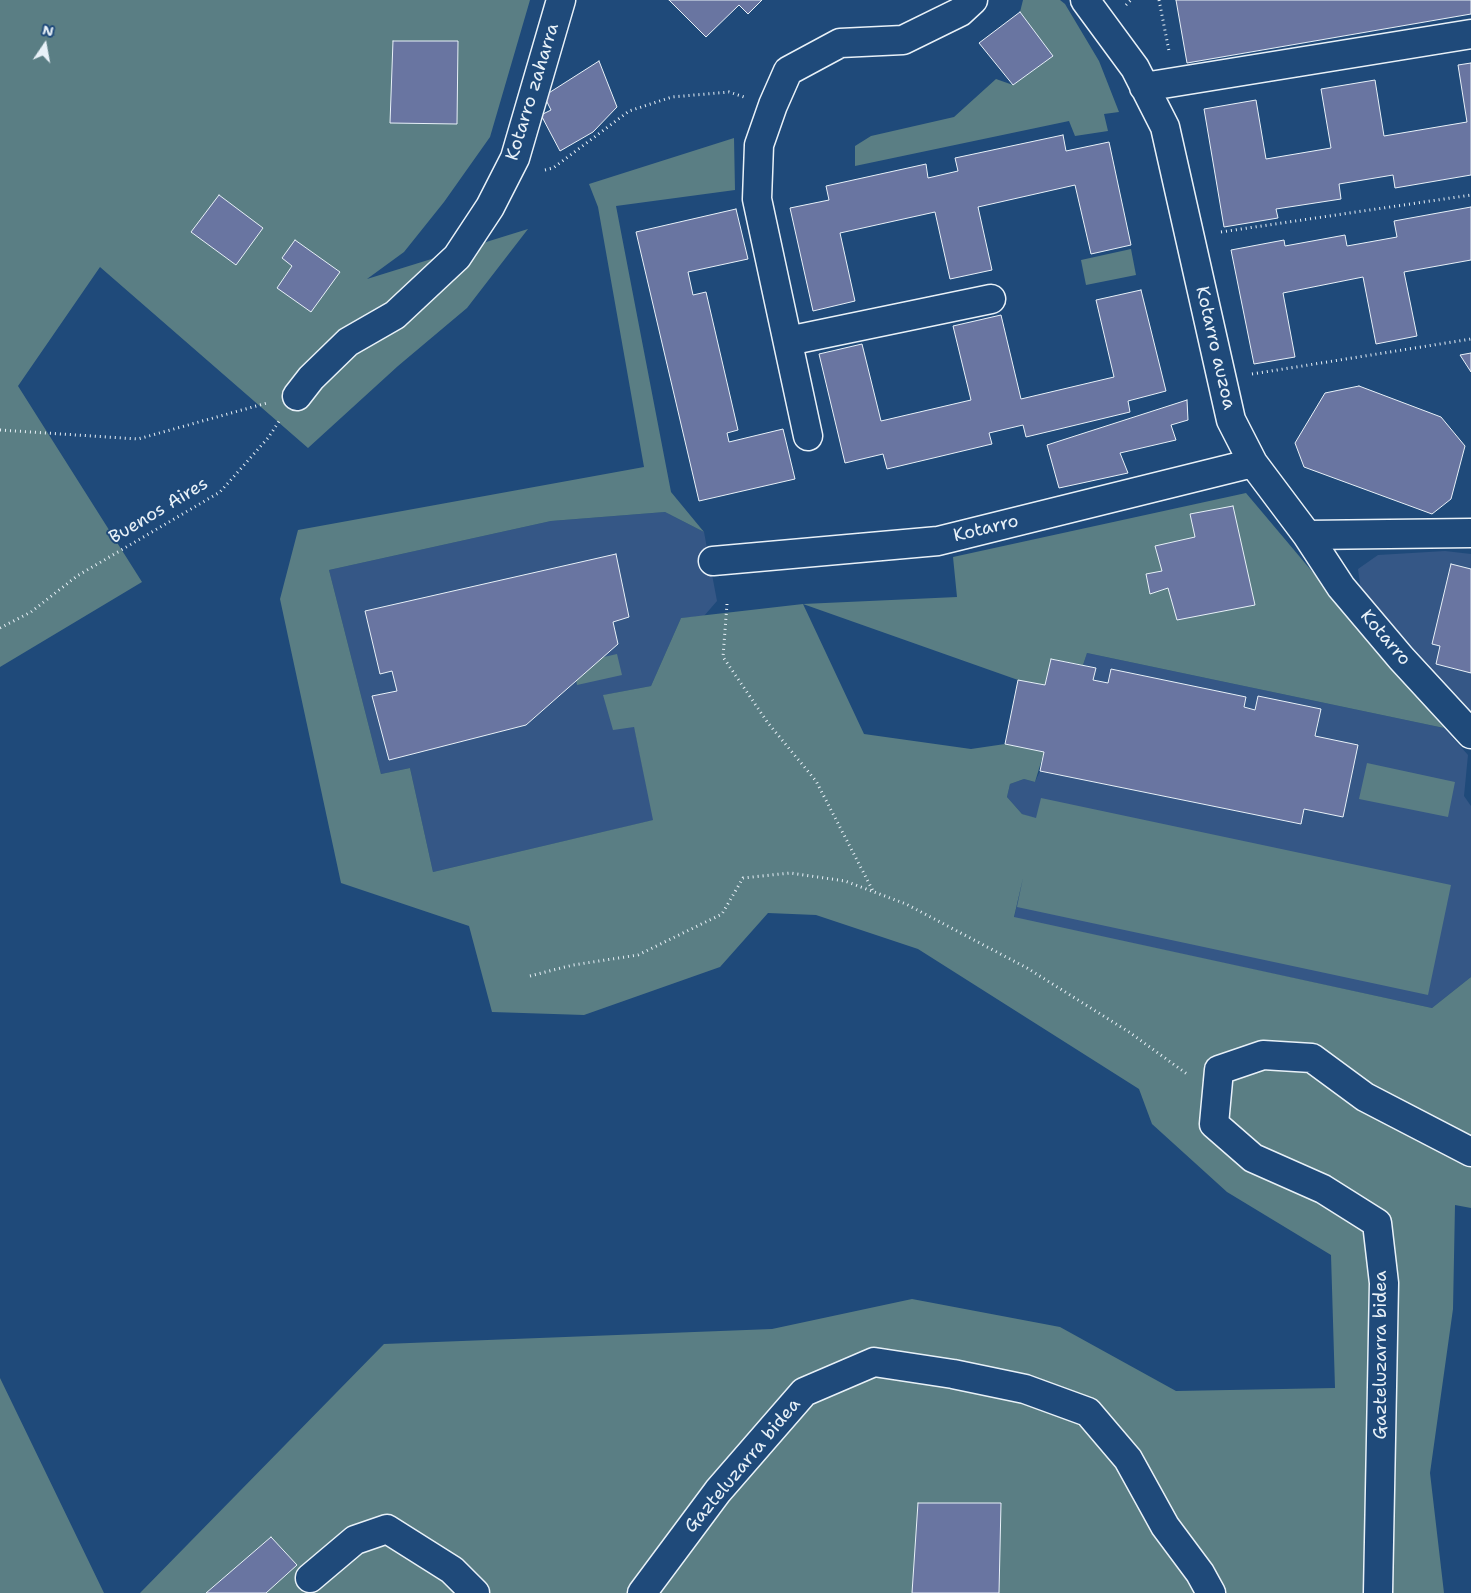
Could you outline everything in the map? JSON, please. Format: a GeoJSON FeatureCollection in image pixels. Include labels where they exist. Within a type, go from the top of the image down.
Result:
{"type":"FeatureCollection","features":[{"type":"Feature","properties":{"kind":"street","name":"Kotarro zaharra"},"geometry":{"type":"LineString","coordinates":[[301,392],[348,342],[394,315],[457,257],[490,207],[515,158],[561,0]]}},
{"type":"Feature","properties":{"kind":"street"},"geometry":{"type":"LineString","coordinates":[[808,436],[757,199],[759,145],[773,105],[788,71],[840,43],[903,40],[960,12],[973,0]]}},
{"type":"Feature","properties":{"kind":"street","name":"Kotarro auzoa"},"geometry":{"type":"LineString","coordinates":[[1085,0],[1135,68],[1165,127],[1231,420],[1253,463],[1308,535]]}},
{"type":"Feature","properties":{"kind":"street"},"geometry":{"type":"LineString","coordinates":[[1144,87],[1471,34]]}},
{"type":"Feature","properties":{"kind":"street"},"geometry":{"type":"LineString","coordinates":[[788,341],[991,299]]}},
{"type":"Feature","properties":{"kind":"street","name":"Kotarro"},"geometry":{"type":"LineString","coordinates":[[713,561],[938,540],[1253,463]]}},
{"type":"Feature","properties":{"kind":"street"},"geometry":{"type":"LineString","coordinates":[[1308,535],[1471,533]]}},
{"type":"Feature","properties":{"kind":"street","name":"Kotarro"},"geometry":{"type":"LineString","coordinates":[[1308,535],[1341,587],[1401,658],[1471,734]]}},
{"type":"Feature","properties":{"kind":"street","name":"Gazteluzarra bidea"},"geometry":{"type":"LineString","coordinates":[[1378,1593],[1384,1283],[1377,1223],[1323,1189],[1253,1158],[1214,1124],[1219,1070],[1263,1055],[1312,1058],[1365,1097],[1471,1152]]}},
{"type":"Feature","properties":{"kind":"street","name":"Gazteluzarra bidea"},"geometry":{"type":"LineString","coordinates":[[642,1593],[718,1491],[804,1392],[874,1362],[953,1374],[1025,1389],[1088,1412],[1128,1459],[1165,1526],[1200,1573],[1211,1593]]}},
{"type":"Feature","properties":{"kind":"street"},"geometry":{"type":"LineString","coordinates":[[310,1578],[354,1540],[386,1529],[452,1570],[474,1593]]}},
{"type":"Feature","properties":{"kind":"path"},"geometry":{"type":"LineString","coordinates":[[1159,0],[1174,81]]}},
{"type":"Feature","properties":{"kind":"path"},"geometry":{"type":"LineString","coordinates":[[505,177],[553,168],[629,111],[672,97],[729,92],[773,105]]}},
{"type":"Feature","properties":{"kind":"path"},"geometry":{"type":"LineString","coordinates":[[1217,233],[1471,195]]}},
{"type":"Feature","properties":{"kind":"path"},"geometry":{"type":"LineString","coordinates":[[1245,375],[1471,339]]}},
{"type":"Feature","properties":{"kind":"path"},"geometry":{"type":"LineString","coordinates":[[0,430],[138,439],[301,392]]}},
{"type":"Feature","properties":{"kind":"path","name":"Buenos Aires"},"geometry":{"type":"LineString","coordinates":[[0,628],[31,612],[77,576],[220,492],[268,438],[301,392]]}},
{"type":"Feature","properties":{"kind":"path"},"geometry":{"type":"LineString","coordinates":[[727,604],[723,656],[768,723],[816,781],[873,891]]}},
{"type":"Feature","properties":{"kind":"path"},"geometry":{"type":"LineString","coordinates":[[530,976],[573,965],[638,955],[688,932],[722,914],[743,878],[790,873],[845,881],[906,904],[1027,968],[1129,1032],[1198,1081],[1216,1098]]}},
{"type":"Feature","properties":{"kind":"shaded area"},"geometry":{"type":"Polygon","coordinates":[[[665,512],[704,532],[717,601],[704,616],[681,618],[651,686],[604,695],[634,726],[654,820],[433,872],[410,768],[381,774],[329,570],[551,521],[665,512]]]}},
{"type":"Feature","properties":{"kind":"shaded area"},"geometry":{"type":"Polygon","coordinates":[[[1445,551],[1471,554],[1471,711],[1361,591],[1358,569],[1378,555],[1445,551]]]}},
{"type":"Feature","properties":{"kind":"shaded area"},"geometry":{"type":"Polygon","coordinates":[[[1087,653],[1444,728],[1468,755],[1464,796],[1471,806],[1471,977],[1432,1008],[1014,918],[1036,819],[1022,814],[1007,797],[1010,784],[1024,779],[1035,782],[1040,771],[1301,824],[1321,709],[1258,696],[1255,710],[1244,707],[1246,697],[1112,669],[1108,683],[1093,680],[1096,668],[1083,665],[1087,653]]]}},
{"type":"Feature","properties":{"kind":"green space"},"geometry":{"type":"Polygon","coordinates":[[[0,0],[530,0],[490,137],[444,202],[404,252],[367,279],[528,229],[467,308],[398,366],[308,448],[100,267],[18,386],[142,582],[0,667],[0,0]]]}},
{"type":"Feature","properties":{"kind":"green space"},"geometry":{"type":"Polygon","coordinates":[[[1023,0],[1060,0],[1065,4],[1099,61],[1119,112],[1104,114],[1108,131],[1075,136],[1069,121],[855,166],[855,146],[871,136],[954,117],[996,79],[1013,85],[1053,56],[1020,12],[1023,0]]]}},
{"type":"Feature","properties":{"kind":"green space"},"geometry":{"type":"Polygon","coordinates":[[[734,138],[735,190],[616,206],[671,492],[704,532],[665,512],[551,521],[329,570],[381,774],[410,768],[433,872],[653,820],[634,727],[613,730],[603,695],[651,686],[681,618],[803,604],[864,734],[971,749],[1005,744],[1044,752],[1035,782],[1024,779],[1010,784],[1007,797],[1022,814],[1036,818],[1041,798],[1451,885],[1428,995],[1017,907],[1023,878],[1014,917],[1432,1008],[1471,977],[1471,1208],[1455,1205],[1453,1309],[1430,1473],[1444,1593],[140,1593],[384,1344],[772,1329],[912,1299],[1060,1327],[1176,1391],[1335,1388],[1331,1255],[1227,1192],[1152,1124],[1139,1089],[918,949],[816,915],[768,913],[720,967],[584,1015],[492,1012],[469,926],[341,883],[280,599],[298,530],[644,467],[598,207],[589,184],[734,138]]]}},
{"type":"Feature","properties":{"kind":"green space"},"geometry":{"type":"Polygon","coordinates":[[[1131,249],[1136,275],[1086,285],[1081,260],[1131,249]]]}},
{"type":"Feature","properties":{"kind":"green space"},"geometry":{"type":"Polygon","coordinates":[[[1246,493],[1444,728],[1087,653],[1083,665],[1051,659],[1045,685],[1018,680],[803,604],[957,597],[953,557],[1246,493]]]}},
{"type":"Feature","properties":{"kind":"green space"},"geometry":{"type":"Polygon","coordinates":[[[617,654],[622,675],[577,685],[573,664],[617,654]]]}},
{"type":"Feature","properties":{"kind":"green space"},"geometry":{"type":"Polygon","coordinates":[[[1367,763],[1455,782],[1448,817],[1359,799],[1367,763]]]}},
{"type":"Feature","properties":{"kind":"green space"},"geometry":{"type":"Polygon","coordinates":[[[0,1378],[104,1593],[0,1593],[0,1378]]]}},
{"type":"Feature","properties":{"kind":"building"},"geometry":{"type":"Polygon","coordinates":[[[669,0],[762,0],[748,14],[739,5],[706,37],[669,0]]]}},
{"type":"Feature","properties":{"kind":"building"},"geometry":{"type":"Polygon","coordinates":[[[1176,0],[1471,0],[1471,14],[1187,63],[1176,0]]]}},
{"type":"Feature","properties":{"kind":"building"},"geometry":{"type":"Polygon","coordinates":[[[1020,12],[1053,56],[1013,85],[979,43],[1020,12]]]}},
{"type":"Feature","properties":{"kind":"building"},"geometry":{"type":"Polygon","coordinates":[[[393,41],[458,41],[457,124],[390,123],[393,41]]]}},
{"type":"Feature","properties":{"kind":"building"},"geometry":{"type":"Polygon","coordinates":[[[599,61],[617,107],[593,132],[560,151],[541,115],[551,110],[544,96],[599,61]]]}},
{"type":"Feature","properties":{"kind":"building"},"geometry":{"type":"Polygon","coordinates":[[[1471,63],[1471,175],[1395,188],[1393,175],[1339,184],[1341,199],[1276,209],[1278,218],[1224,227],[1204,109],[1256,100],[1266,159],[1331,148],[1321,89],[1375,80],[1384,136],[1467,122],[1458,65],[1471,63]]]}},
{"type":"Feature","properties":{"kind":"building"},"geometry":{"type":"Polygon","coordinates":[[[1063,135],[1066,151],[1109,142],[1131,245],[1091,254],[1075,185],[978,207],[992,270],[950,279],[935,212],[840,233],[855,301],[813,311],[790,208],[829,200],[826,186],[926,164],[928,178],[958,171],[955,158],[1063,135]]]}},
{"type":"Feature","properties":{"kind":"building"},"geometry":{"type":"Polygon","coordinates":[[[219,195],[263,228],[236,265],[191,232],[219,195]]]}},
{"type":"Feature","properties":{"kind":"building"},"geometry":{"type":"Polygon","coordinates":[[[1471,207],[1471,260],[1404,272],[1417,336],[1376,344],[1363,277],[1283,293],[1295,357],[1254,364],[1231,250],[1284,240],[1285,246],[1345,235],[1347,246],[1397,237],[1394,221],[1471,207]]]}},
{"type":"Feature","properties":{"kind":"building"},"geometry":{"type":"Polygon","coordinates":[[[736,209],[748,259],[688,272],[693,295],[706,292],[738,430],[727,433],[729,442],[783,429],[795,479],[699,501],[636,232],[736,209]]]}},
{"type":"Feature","properties":{"kind":"building"},"geometry":{"type":"Polygon","coordinates":[[[295,240],[340,272],[311,312],[277,288],[292,266],[282,258],[295,240]]]}},
{"type":"Feature","properties":{"kind":"building"},"geometry":{"type":"Polygon","coordinates":[[[1141,290],[1166,391],[1128,401],[1130,412],[1026,437],[1023,425],[989,433],[992,444],[887,469],[883,454],[845,463],[819,354],[862,344],[881,421],[971,400],[953,326],[1001,315],[1021,399],[1114,377],[1096,300],[1141,290]]]}},
{"type":"Feature","properties":{"kind":"building"},"geometry":{"type":"Polygon","coordinates":[[[1471,353],[1471,372],[1460,355],[1471,353]]]}},
{"type":"Feature","properties":{"kind":"building"},"geometry":{"type":"Polygon","coordinates":[[[1359,386],[1441,417],[1465,446],[1451,499],[1432,514],[1304,467],[1295,443],[1325,393],[1359,386]]]}},
{"type":"Feature","properties":{"kind":"building"},"geometry":{"type":"Polygon","coordinates":[[[1187,400],[1188,420],[1171,425],[1176,440],[1120,453],[1128,473],[1059,488],[1047,445],[1187,400]]]}},
{"type":"Feature","properties":{"kind":"building"},"geometry":{"type":"Polygon","coordinates":[[[1233,506],[1255,605],[1177,620],[1168,588],[1150,594],[1146,574],[1162,571],[1155,546],[1195,537],[1190,514],[1233,506]]]}},
{"type":"Feature","properties":{"kind":"building"},"geometry":{"type":"Polygon","coordinates":[[[616,554],[629,617],[613,622],[618,644],[526,725],[389,760],[372,696],[397,691],[392,671],[380,674],[365,611],[616,554]]]}},
{"type":"Feature","properties":{"kind":"building"},"geometry":{"type":"Polygon","coordinates":[[[1451,564],[1471,569],[1471,673],[1436,664],[1440,646],[1432,644],[1451,564]]]}},
{"type":"Feature","properties":{"kind":"building"},"geometry":{"type":"Polygon","coordinates":[[[1051,659],[1096,668],[1093,680],[1108,683],[1111,669],[1246,697],[1244,707],[1255,710],[1258,696],[1321,709],[1315,736],[1358,745],[1343,817],[1304,809],[1301,824],[1040,771],[1044,752],[1005,744],[1018,680],[1045,685],[1051,659]]]}},
{"type":"Feature","properties":{"kind":"building"},"geometry":{"type":"Polygon","coordinates":[[[918,1503],[1001,1503],[999,1593],[912,1593],[918,1503]]]}},
{"type":"Feature","properties":{"kind":"building"},"geometry":{"type":"Polygon","coordinates":[[[271,1537],[297,1565],[266,1593],[206,1593],[271,1537]]]}}]}
